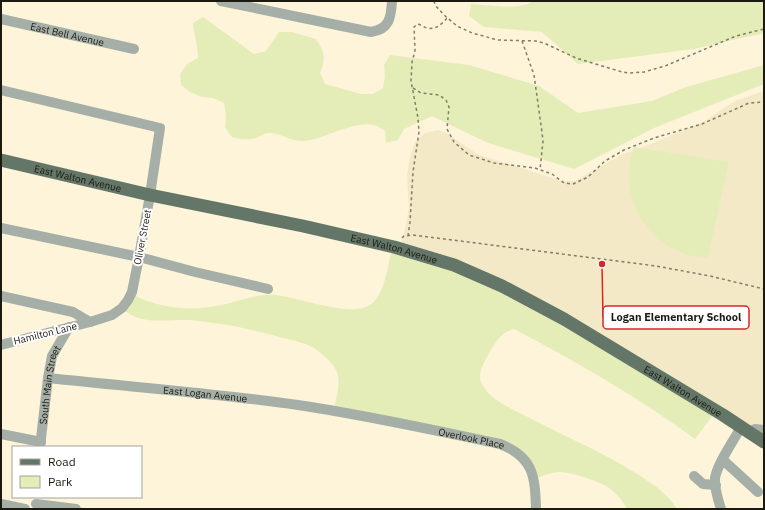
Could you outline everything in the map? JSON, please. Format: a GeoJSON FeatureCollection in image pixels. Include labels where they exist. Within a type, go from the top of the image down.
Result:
{"type":"FeatureCollection","features":[{"type":"Feature","properties":{"kind":"main road","name":"East Walton Avenue"},"geometry":{"type":"LineString","coordinates":[[1,160],[150,195],[303,226],[394,247],[454,265],[477,274],[564,319],[764,442]]}},
{"type":"Feature","properties":{"kind":"street"},"geometry":{"type":"LineString","coordinates":[[221,1],[371,32],[379,31],[389,21],[392,1]]}},
{"type":"Feature","properties":{"kind":"street","name":"East Bell Avenue"},"geometry":{"type":"LineString","coordinates":[[1,19],[134,49]]}},
{"type":"Feature","properties":{"kind":"street","name":"Oliver Street"},"geometry":{"type":"LineString","coordinates":[[1,90],[160,128],[150,195],[132,292],[122,308],[112,315],[90,322]]}},
{"type":"Feature","properties":{"kind":"street"},"geometry":{"type":"LineString","coordinates":[[1,228],[139,257],[268,289]]}},
{"type":"Feature","properties":{"kind":"street"},"geometry":{"type":"LineString","coordinates":[[1,296],[73,312],[90,322]]}},
{"type":"Feature","properties":{"kind":"street","name":"Hamilton Lane"},"geometry":{"type":"LineString","coordinates":[[1,345],[90,322]]}},
{"type":"Feature","properties":{"kind":"street","name":"South Main Street"},"geometry":{"type":"LineString","coordinates":[[40,444],[52,356],[70,327]]}},
{"type":"Feature","properties":{"kind":"street","name":"East Logan Avenue"},"geometry":{"type":"LineString","coordinates":[[48,378],[251,399],[363,416]]}},
{"type":"Feature","properties":{"kind":"street","name":"Overlook Place"},"geometry":{"type":"LineString","coordinates":[[363,416],[500,444],[510,448],[519,453],[530,468],[534,479],[536,509]]}},
{"type":"Feature","properties":{"kind":"street"},"geometry":{"type":"LineString","coordinates":[[721,509],[716,493],[715,478],[723,460],[746,430],[764,430]]}},
{"type":"Feature","properties":{"kind":"street"},"geometry":{"type":"LineString","coordinates":[[1,434],[40,444]]}},
{"type":"Feature","properties":{"kind":"street"},"geometry":{"type":"LineString","coordinates":[[723,460],[758,492]]}},
{"type":"Feature","properties":{"kind":"street"},"geometry":{"type":"LineString","coordinates":[[694,476],[703,484],[716,486]]}},
{"type":"Feature","properties":{"kind":"street"},"geometry":{"type":"LineString","coordinates":[[36,503],[76,509]]}},
{"type":"Feature","properties":{"kind":"street"},"geometry":{"type":"LineString","coordinates":[[1,504],[25,509]]}},
{"type":"Feature","properties":{"kind":"path"},"geometry":{"type":"LineString","coordinates":[[434,1],[435,5],[457,26],[485,38],[498,40],[536,41],[544,43],[576,58],[630,73],[644,72],[665,66],[736,36],[764,29]]}},
{"type":"Feature","properties":{"kind":"path"},"geometry":{"type":"LineString","coordinates":[[408,236],[413,172],[419,132],[412,81],[412,62],[415,51],[414,27],[418,24],[427,28],[433,28],[441,25],[447,18]]}},
{"type":"Feature","properties":{"kind":"path"},"geometry":{"type":"LineString","coordinates":[[522,41],[534,75],[543,141],[540,170]]}},
{"type":"Feature","properties":{"kind":"path"},"geometry":{"type":"LineString","coordinates":[[413,88],[421,93],[439,95],[446,100],[449,107],[447,129],[454,142],[469,155],[494,163],[535,168],[552,174],[564,183],[573,184],[588,177],[605,161],[624,150],[654,138],[702,124],[750,103],[764,102]]}},
{"type":"Feature","properties":{"kind":"path"},"geometry":{"type":"LineString","coordinates":[[394,247],[404,236],[413,235],[656,266],[764,288]]}},
{"type":"Feature","properties":{"kind":"shaded area"},"geometry":{"type":"Polygon","coordinates":[[[764,91],[764,430],[755,429],[400,254],[409,208],[407,175],[410,157],[415,142],[425,133],[438,130],[446,133],[477,154],[562,181],[575,181],[621,155],[703,122],[735,101],[764,91]]]}},
{"type":"Feature","properties":{"kind":"green space"},"geometry":{"type":"Polygon","coordinates":[[[534,1],[764,1],[764,33],[693,49],[578,64],[542,32],[484,27],[469,16],[471,4],[511,7],[534,1]]]}},
{"type":"Feature","properties":{"kind":"green space"},"geometry":{"type":"Polygon","coordinates":[[[203,17],[254,54],[266,51],[279,32],[292,32],[316,39],[324,56],[320,73],[325,84],[361,94],[373,94],[383,88],[385,77],[384,65],[390,55],[469,65],[539,86],[578,113],[652,101],[686,87],[764,65],[764,84],[654,128],[574,169],[488,143],[432,116],[404,129],[398,140],[386,143],[385,131],[375,125],[366,124],[357,125],[311,140],[303,141],[294,140],[272,133],[266,133],[254,139],[241,139],[232,137],[225,127],[226,115],[224,103],[213,98],[202,97],[190,92],[181,85],[180,74],[187,64],[198,58],[193,23],[203,17]]]}},
{"type":"Feature","properties":{"kind":"green space"},"geometry":{"type":"Polygon","coordinates":[[[634,147],[729,162],[708,258],[689,255],[672,248],[649,229],[641,217],[634,204],[630,190],[630,161],[634,147]]]}},
{"type":"Feature","properties":{"kind":"green space"},"geometry":{"type":"Polygon","coordinates":[[[391,252],[475,277],[716,411],[695,439],[652,409],[607,381],[514,329],[509,330],[499,338],[482,367],[480,375],[481,382],[484,388],[494,398],[513,410],[597,451],[639,475],[669,498],[677,509],[627,509],[612,490],[583,477],[558,472],[534,479],[519,453],[333,411],[337,397],[337,372],[331,362],[321,353],[303,343],[248,329],[213,323],[190,320],[146,320],[138,318],[123,309],[133,295],[157,304],[181,308],[205,308],[252,297],[275,295],[337,308],[361,308],[370,305],[379,295],[385,281],[391,252]]]}},
{"type":"Feature","properties":{"kind":"place","name":"Logan Elementary School"},"geometry":{"type":"Point","coordinates":[602,264]}}]}
